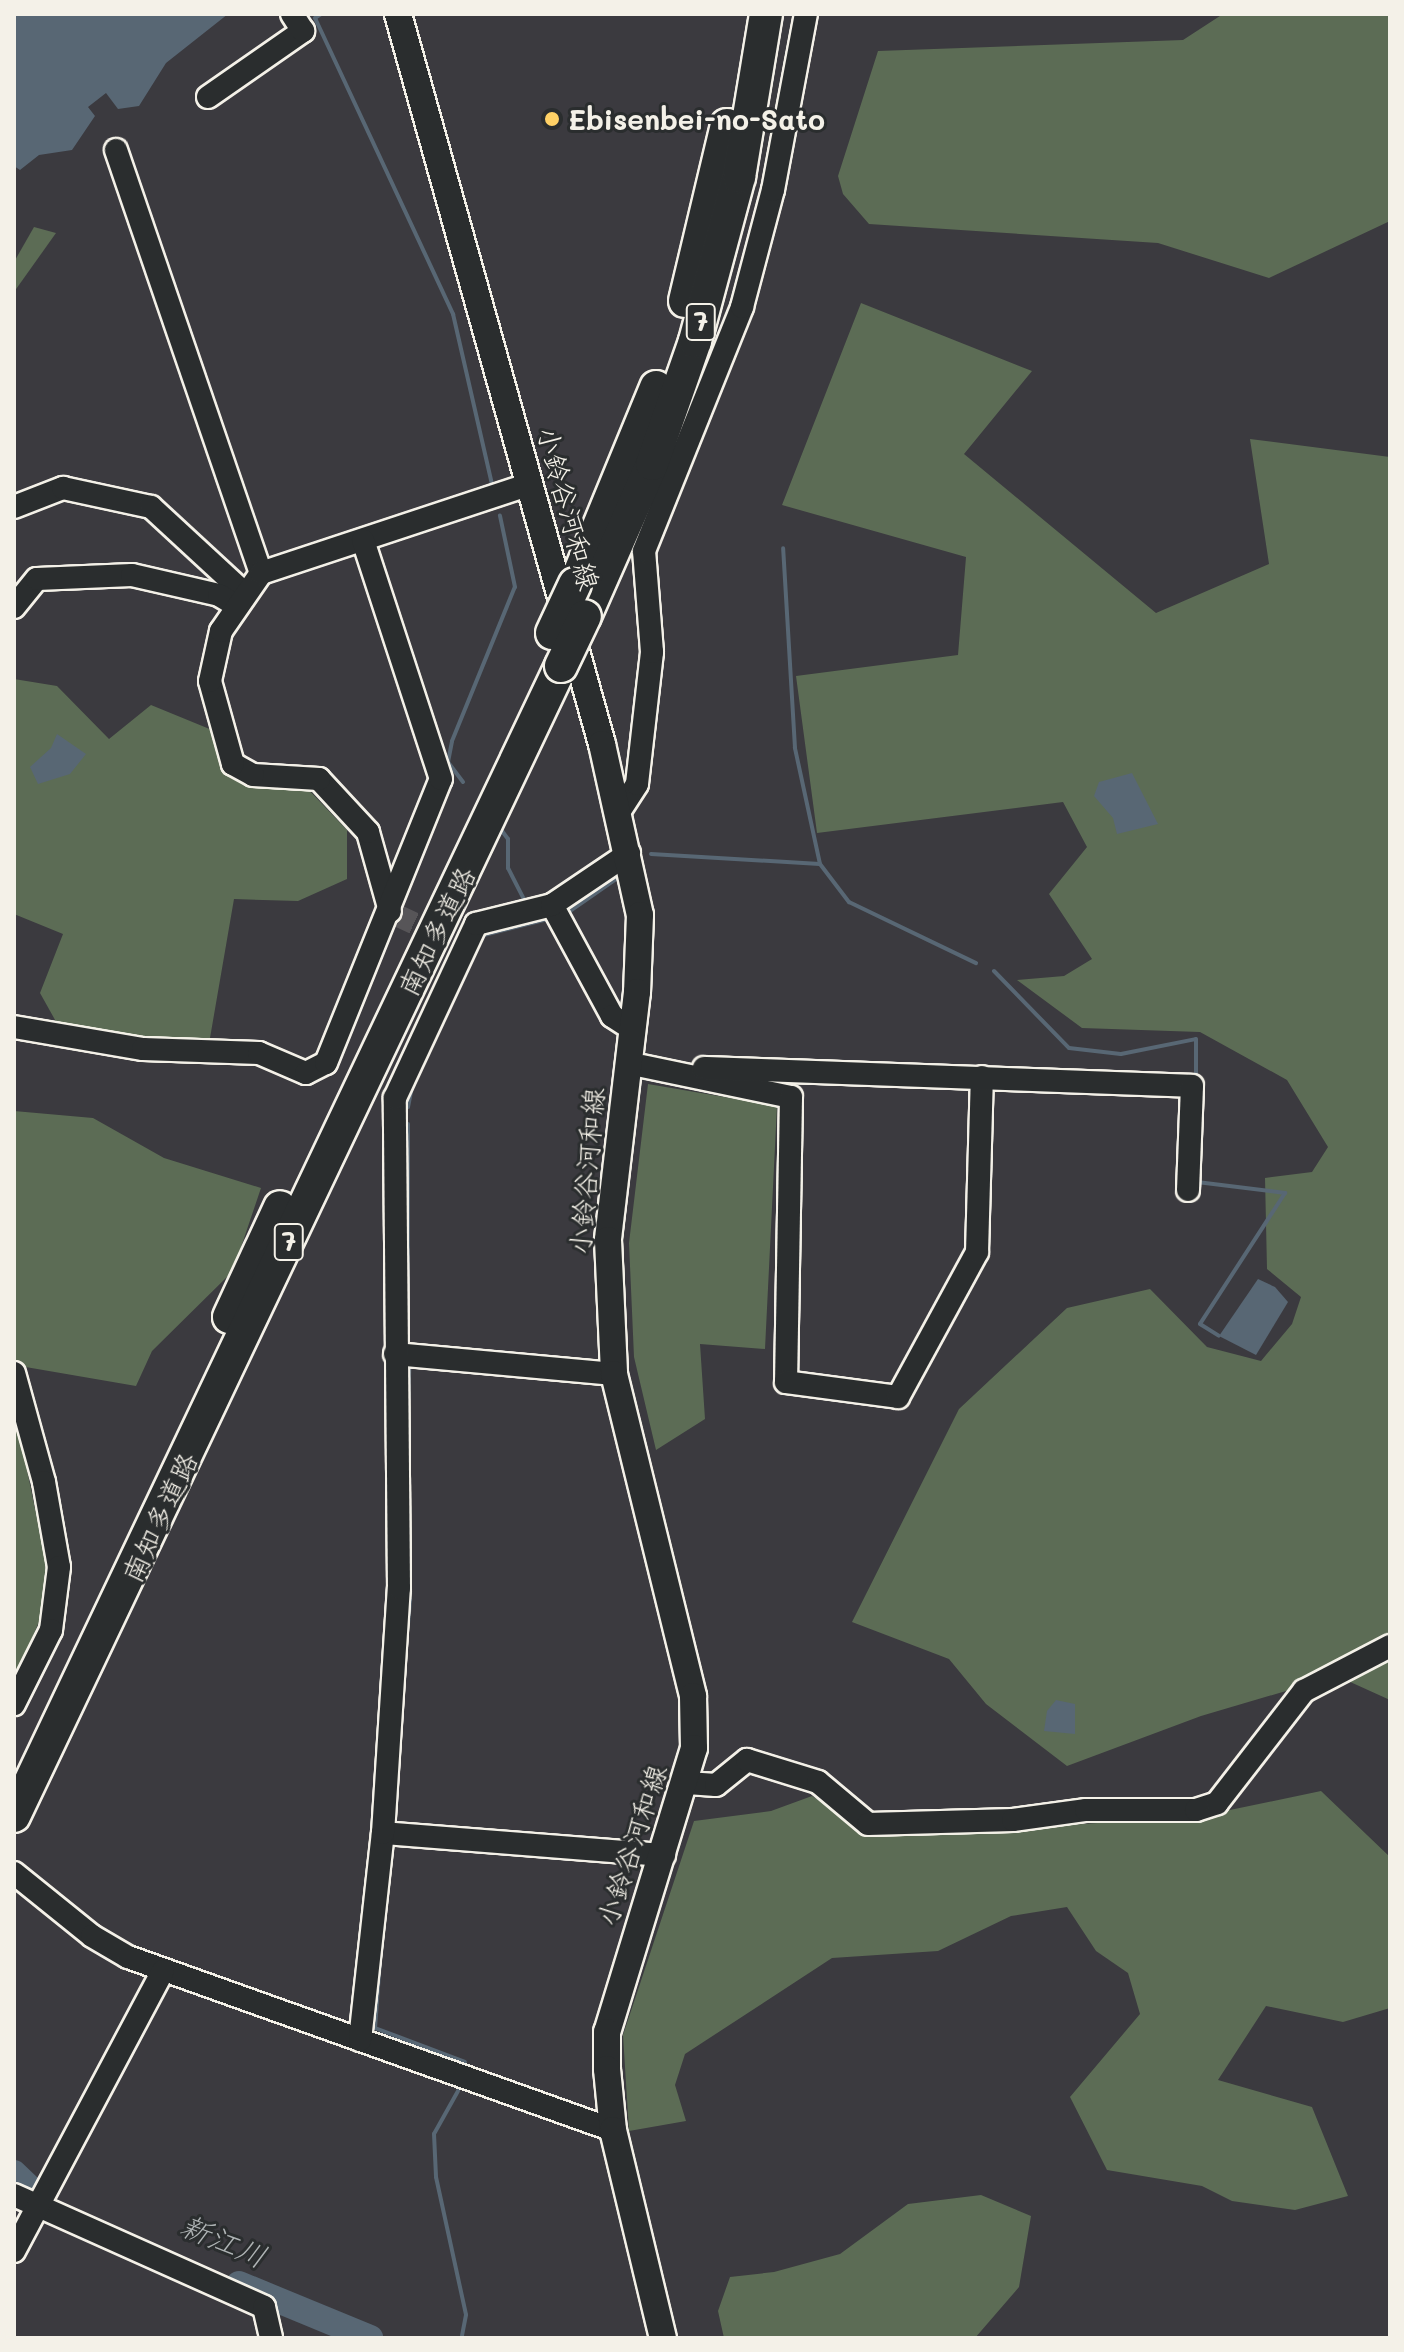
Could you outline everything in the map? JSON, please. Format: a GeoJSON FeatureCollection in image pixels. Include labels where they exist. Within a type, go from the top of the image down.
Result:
{"type":"FeatureCollection","features":[{"type":"Feature","properties":{"kind":"highway","name":"南知多道路"},"geometry":{"type":"LineString","coordinates":[[14,1768],[575,584],[675,336],[713,191],[745,14]]}},
{"type":"Feature","properties":{"kind":"highway","name":"南知多道路"},"geometry":{"type":"LineString","coordinates":[[14,1816],[585,616],[652,464],[695,341],[739,177],[766,14]]}},
{"type":"Feature","properties":{"kind":"main road","name":"小鈴谷河和線"},"geometry":{"type":"LineString","coordinates":[[398,14],[619,812],[640,915],[632,1029],[634,1065],[608,1240],[614,1374],[693,1696],[694,1748],[687,1783],[607,2032],[613,2130],[663,2338]]}},
{"type":"Feature","properties":{"kind":"street"},"geometry":{"type":"LineString","coordinates":[[208,97],[303,31],[292,14]]}},
{"type":"Feature","properties":{"kind":"street"},"geometry":{"type":"LineString","coordinates":[[619,812],[637,784],[652,652],[644,551],[742,307],[773,190],[806,14]]}},
{"type":"Feature","properties":{"kind":"street"},"geometry":{"type":"LineString","coordinates":[[116,150],[261,573]]}},
{"type":"Feature","properties":{"kind":"street"},"geometry":{"type":"LineString","coordinates":[[390,911],[368,832],[319,779],[253,775],[233,764],[210,681],[221,631],[239,598],[261,573],[530,484]]}},
{"type":"Feature","properties":{"kind":"street"},"geometry":{"type":"LineString","coordinates":[[14,507],[63,488],[151,507],[239,598]]}},
{"type":"Feature","properties":{"kind":"street"},"geometry":{"type":"LineString","coordinates":[[14,1027],[143,1049],[259,1053],[306,1073],[326,1063],[379,942],[441,779],[363,540]]}},
{"type":"Feature","properties":{"kind":"street"},"geometry":{"type":"LineString","coordinates":[[14,607],[37,579],[132,575],[239,598]]}},
{"type":"Feature","properties":{"kind":"street"},"geometry":{"type":"LineString","coordinates":[[360,2040],[383,1833],[399,1588],[395,1098],[456,944],[476,924],[552,905],[629,853]]}},
{"type":"Feature","properties":{"kind":"street"},"geometry":{"type":"LineString","coordinates":[[552,905],[612,1016],[632,1029]]}},
{"type":"Feature","properties":{"kind":"street"},"geometry":{"type":"LineString","coordinates":[[634,1065],[1192,1086],[1188,1190]]}},
{"type":"Feature","properties":{"kind":"street"},"geometry":{"type":"LineString","coordinates":[[634,1065],[791,1097],[786,1382],[898,1397],[977,1252],[982,1077]]}},
{"type":"Feature","properties":{"kind":"street"},"geometry":{"type":"LineString","coordinates":[[395,1354],[614,1374]]}},
{"type":"Feature","properties":{"kind":"street"},"geometry":{"type":"LineString","coordinates":[[14,1373],[44,1482],[59,1567],[51,1630],[14,1704]]}},
{"type":"Feature","properties":{"kind":"street"},"geometry":{"type":"LineString","coordinates":[[687,1783],[716,1785],[747,1760],[818,1782],[868,1824],[1013,1820],[1086,1810],[1196,1810],[1217,1803],[1304,1691],[1390,1646]]}},
{"type":"Feature","properties":{"kind":"street"},"geometry":{"type":"LineString","coordinates":[[383,1833],[664,1855]]}},
{"type":"Feature","properties":{"kind":"street"},"geometry":{"type":"LineString","coordinates":[[14,1873],[92,1936],[163,1971],[613,2130]]}},
{"type":"Feature","properties":{"kind":"street"},"geometry":{"type":"LineString","coordinates":[[14,2251],[163,1971]]}},
{"type":"Feature","properties":{"kind":"street"},"geometry":{"type":"LineString","coordinates":[[14,2195],[37,2209],[264,2307],[271,2338]]}},
{"type":"Feature","properties":{"kind":"green space"},"geometry":{"type":"Polygon","coordinates":[[[1223,14],[1390,14],[1390,221],[1269,278],[1158,243],[869,224],[843,194],[838,176],[878,51],[1183,40],[1223,14]]]}},
{"type":"Feature","properties":{"kind":"green space"},"geometry":{"type":"Polygon","coordinates":[[[34,227],[56,233],[14,292],[14,262],[34,227]]]}},
{"type":"Feature","properties":{"kind":"green space"},"geometry":{"type":"Polygon","coordinates":[[[861,303],[1032,371],[964,454],[1156,613],[1269,564],[1250,439],[1390,457],[1390,1700],[1337,1676],[1201,1716],[1067,1766],[986,1704],[949,1659],[852,1622],[959,1409],[1067,1308],[1150,1289],[1207,1347],[1261,1361],[1292,1324],[1301,1297],[1267,1269],[1265,1178],[1312,1172],[1328,1147],[1287,1080],[1200,1032],[1082,1028],[1017,980],[1064,976],[1092,959],[1049,894],[1087,847],[1063,802],[817,833],[796,676],[958,655],[966,557],[782,505],[861,303]]]}},
{"type":"Feature","properties":{"kind":"green space"},"geometry":{"type":"Polygon","coordinates":[[[14,679],[57,686],[109,739],[151,705],[212,730],[228,770],[266,789],[304,785],[347,830],[347,879],[298,901],[234,899],[210,1038],[142,1038],[59,1027],[40,993],[63,934],[14,914],[14,679]]]}},
{"type":"Feature","properties":{"kind":"green space"},"geometry":{"type":"Polygon","coordinates":[[[648,1084],[777,1106],[765,1349],[700,1344],[705,1419],[656,1450],[634,1357],[629,1243],[648,1084]]]}},
{"type":"Feature","properties":{"kind":"green space"},"geometry":{"type":"Polygon","coordinates":[[[14,1111],[93,1118],[164,1158],[261,1188],[233,1271],[152,1351],[136,1386],[14,1365],[14,1111]]]}},
{"type":"Feature","properties":{"kind":"green space"},"geometry":{"type":"Polygon","coordinates":[[[14,1407],[46,1562],[40,1619],[14,1682],[14,1407]]]}},
{"type":"Feature","properties":{"kind":"green space"},"geometry":{"type":"Polygon","coordinates":[[[1321,1791],[1390,1857],[1390,2008],[1343,2022],[1266,2006],[1218,2080],[1312,2107],[1348,2196],[1295,2210],[1232,2201],[1202,2186],[1107,2170],[1070,2097],[1140,2014],[1128,1973],[1096,1951],[1067,1907],[1011,1916],[938,1951],[832,1958],[685,2054],[675,2085],[686,2121],[629,2131],[623,2035],[694,1821],[771,1811],[812,1796],[870,1832],[1023,1828],[1201,1816],[1321,1791]]]}},
{"type":"Feature","properties":{"kind":"green space"},"geometry":{"type":"Polygon","coordinates":[[[981,2195],[1031,2216],[1019,2287],[975,2338],[724,2338],[718,2311],[730,2277],[774,2272],[840,2254],[908,2204],[981,2195]]]}},
{"type":"Feature","properties":{"kind":"water"},"geometry":{"type":"Polygon","coordinates":[[[14,14],[228,14],[166,63],[139,106],[118,109],[106,93],[88,107],[95,116],[72,150],[39,155],[20,170],[14,166],[14,14]]]}},
{"type":"Feature","properties":{"kind":"water"},"geometry":{"type":"Polygon","coordinates":[[[57,734],[86,754],[70,774],[38,784],[30,767],[51,748],[57,734]]]}},
{"type":"Feature","properties":{"kind":"water"},"geometry":{"type":"Polygon","coordinates":[[[1132,773],[1158,824],[1117,834],[1113,818],[1094,796],[1099,782],[1132,773]]]}},
{"type":"Feature","properties":{"kind":"water"},"geometry":{"type":"Polygon","coordinates":[[[1258,1279],[1275,1287],[1288,1302],[1256,1355],[1219,1336],[1258,1279]]]}},
{"type":"Feature","properties":{"kind":"water"},"geometry":{"type":"Polygon","coordinates":[[[1056,1700],[1075,1704],[1075,1734],[1044,1731],[1047,1711],[1056,1700]]]}},
{"type":"Feature","properties":{"kind":"waterway"},"geometry":{"type":"LineString","coordinates":[[321,14],[315,18],[453,314],[493,489]]}},
{"type":"Feature","properties":{"kind":"waterway"},"geometry":{"type":"LineString","coordinates":[[463,782],[448,762],[452,741],[515,587],[500,516]]}},
{"type":"Feature","properties":{"kind":"waterway"},"geometry":{"type":"LineString","coordinates":[[651,854],[820,864],[795,748],[783,548]]}},
{"type":"Feature","properties":{"kind":"waterway"},"geometry":{"type":"LineString","coordinates":[[502,831],[508,839],[508,868],[524,899]]}},
{"type":"Feature","properties":{"kind":"waterway"},"geometry":{"type":"LineString","coordinates":[[820,864],[849,902],[976,963]]}},
{"type":"Feature","properties":{"kind":"waterway"},"geometry":{"type":"LineString","coordinates":[[567,913],[616,879]]}},
{"type":"Feature","properties":{"kind":"waterway"},"geometry":{"type":"LineString","coordinates":[[480,936],[552,918]]}},
{"type":"Feature","properties":{"kind":"waterway"},"geometry":{"type":"LineString","coordinates":[[994,971],[1069,1048],[1121,1054],[1196,1039],[1196,1081]]}},
{"type":"Feature","properties":{"kind":"waterway"},"geometry":{"type":"LineString","coordinates":[[408,1107],[412,1086]]}},
{"type":"Feature","properties":{"kind":"waterway"},"geometry":{"type":"LineString","coordinates":[[408,1124],[408,1338]]}},
{"type":"Feature","properties":{"kind":"waterway"},"geometry":{"type":"LineString","coordinates":[[1197,1182],[1285,1193],[1200,1324],[1219,1336]]}},
{"type":"Feature","properties":{"kind":"waterway"},"geometry":{"type":"LineString","coordinates":[[408,1406],[409,1368]]}},
{"type":"Feature","properties":{"kind":"waterway"},"geometry":{"type":"LineString","coordinates":[[408,1624],[410,1599]]}},
{"type":"Feature","properties":{"kind":"waterway"},"geometry":{"type":"LineString","coordinates":[[380,1960],[375,2028],[465,2062]]}},
{"type":"Feature","properties":{"kind":"waterway"},"geometry":{"type":"LineString","coordinates":[[458,2091],[434,2134],[436,2177],[466,2315],[462,2336]]}},
{"type":"Feature","properties":{"kind":"waterway","name":"新江川"},"geometry":{"type":"LineString","coordinates":[[14,2173],[34,2192]]}},
{"type":"Feature","properties":{"kind":"waterway","name":"新江川"},"geometry":{"type":"LineString","coordinates":[[239,2284],[370,2338]]}},
{"type":"Feature","properties":{"kind":"tunnel"},"geometry":{"type":"LineString","coordinates":[[394,914],[450,940]]}},
{"type":"Feature","properties":{"kind":"place","name":"Ebisenbei-no-Sato"},"geometry":{"type":"Point","coordinates":[552,119]}}]}
